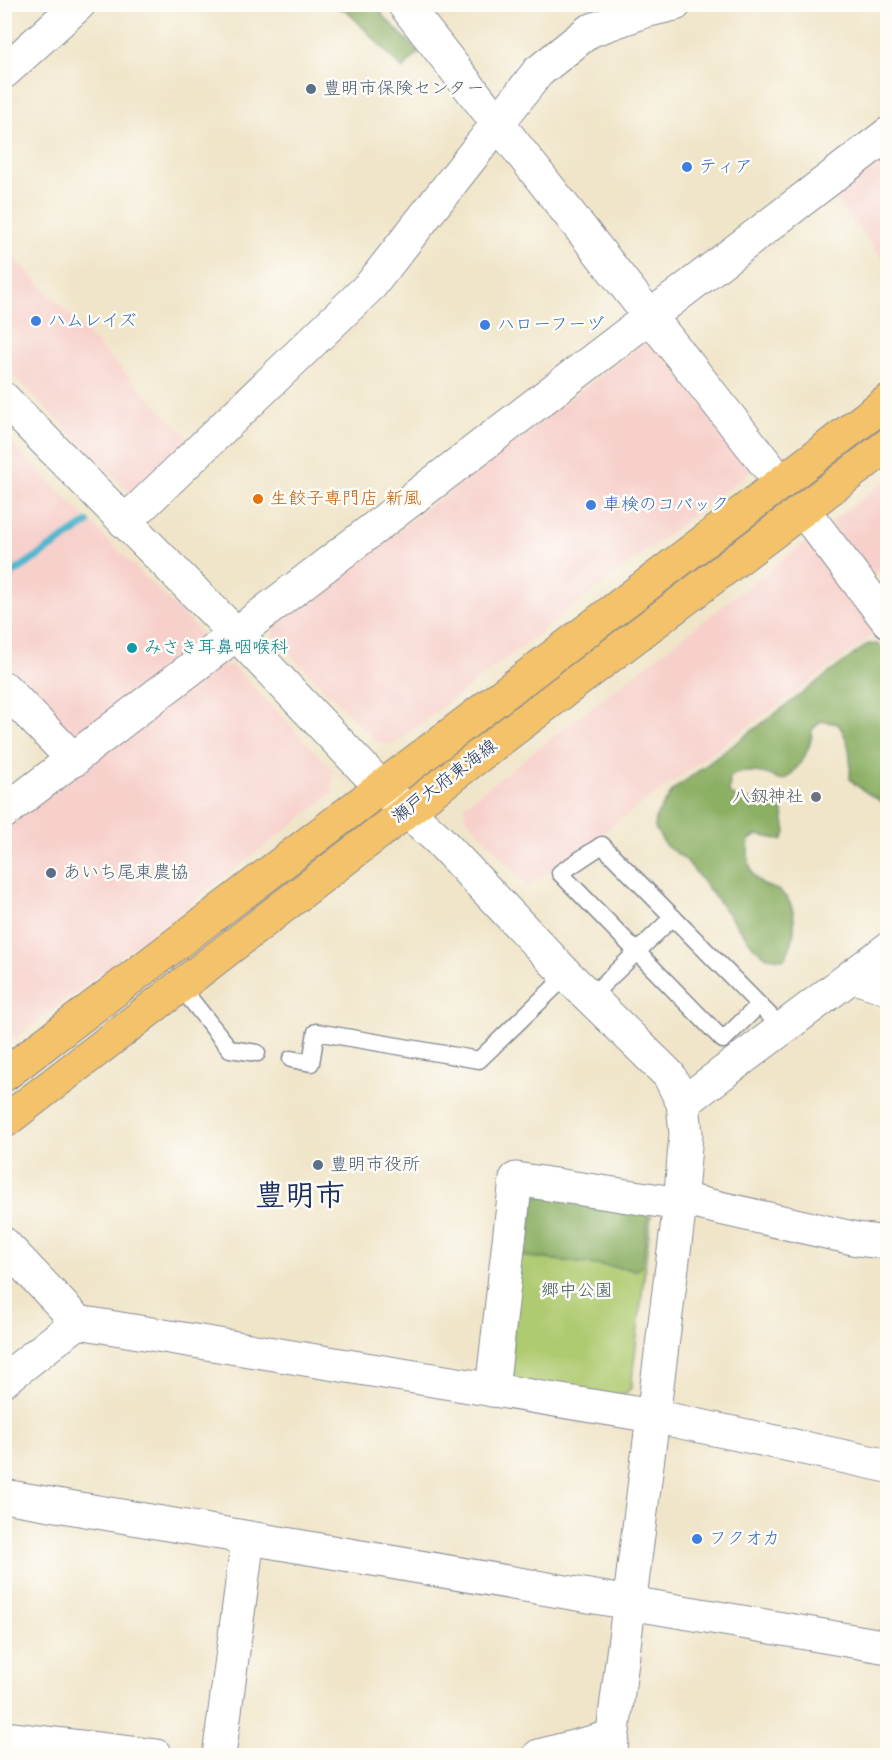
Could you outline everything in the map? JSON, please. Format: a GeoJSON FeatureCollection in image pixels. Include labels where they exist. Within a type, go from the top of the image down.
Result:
{"type":"FeatureCollection","features":[{"type":"Feature","properties":{"kind":"main road","name":"瀬戸大府東海線"},"geometry":{"type":"LineString","coordinates":[[4,1075],[888,400]]}},
{"type":"Feature","properties":{"kind":"main road","name":"瀬戸大府東海線"},"geometry":{"type":"LineString","coordinates":[[4,1122],[406,811],[888,445]]}},
{"type":"Feature","properties":{"kind":"street"},"geometry":{"type":"LineString","coordinates":[[4,72],[79,4]]}},
{"type":"Feature","properties":{"kind":"street"},"geometry":{"type":"LineString","coordinates":[[404,4],[648,317],[781,483]]}},
{"type":"Feature","properties":{"kind":"street"},"geometry":{"type":"LineString","coordinates":[[125,522],[371,285],[538,72],[589,31],[645,11],[675,4]]}},
{"type":"Feature","properties":{"kind":"street"},"geometry":{"type":"LineString","coordinates":[[4,812],[888,134]]}},
{"type":"Feature","properties":{"kind":"street"},"geometry":{"type":"LineString","coordinates":[[4,399],[236,634],[382,788],[438,839],[567,975],[669,1075],[683,1103],[686,1134],[680,1202],[611,1746],[539,1755]]}},
{"type":"Feature","properties":{"kind":"street"},"geometry":{"type":"LineString","coordinates":[[803,510],[888,621]]}},
{"type":"Feature","properties":{"kind":"street"},"geometry":{"type":"LineString","coordinates":[[4,688],[74,760]]}},
{"type":"Feature","properties":{"kind":"street"},"geometry":{"type":"LineString","coordinates":[[683,1103],[888,949]]}},
{"type":"Feature","properties":{"kind":"street"},"geometry":{"type":"LineString","coordinates":[[852,976],[888,988]]}},
{"type":"Feature","properties":{"kind":"street"},"geometry":{"type":"LineString","coordinates":[[492,1390],[516,1179],[680,1202],[857,1239],[888,1243]]}},
{"type":"Feature","properties":{"kind":"street"},"geometry":{"type":"LineString","coordinates":[[4,1244],[78,1322],[653,1416],[888,1466]]}},
{"type":"Feature","properties":{"kind":"street"},"geometry":{"type":"LineString","coordinates":[[4,1380],[78,1322]]}},
{"type":"Feature","properties":{"kind":"street"},"geometry":{"type":"LineString","coordinates":[[4,1496],[888,1647]]}},
{"type":"Feature","properties":{"kind":"street"},"geometry":{"type":"LineString","coordinates":[[219,1755],[248,1538]]}},
{"type":"Feature","properties":{"kind":"street"},"geometry":{"type":"LineString","coordinates":[[4,1738],[156,1755]]}},
{"type":"Feature","properties":{"kind":"lane"},"geometry":{"type":"LineString","coordinates":[[759,1005],[723,1040],[560,873],[602,844],[782,1028]]}},
{"type":"Feature","properties":{"kind":"lane"},"geometry":{"type":"LineString","coordinates":[[590,997],[673,917]]}},
{"type":"Feature","properties":{"kind":"lane"},"geometry":{"type":"LineString","coordinates":[[291,1059],[311,1063],[316,1032],[479,1060],[567,975]]}},
{"type":"Feature","properties":{"kind":"lane"},"geometry":{"type":"LineString","coordinates":[[180,986],[230,1049],[257,1053]]}},
{"type":"Feature","properties":{"kind":"shaded area"},"geometry":{"type":"Polygon","coordinates":[[[887,157],[888,258],[884,261],[834,197],[887,157]]]}},
{"type":"Feature","properties":{"kind":"shaded area"},"geometry":{"type":"Polygon","coordinates":[[[4,247],[188,438],[130,493],[5,367],[4,247]]]}},
{"type":"Feature","properties":{"kind":"shaded area"},"geometry":{"type":"Polygon","coordinates":[[[645,342],[654,343],[752,470],[393,745],[377,742],[273,637],[273,625],[645,342]]]}},
{"type":"Feature","properties":{"kind":"shaded area"},"geometry":{"type":"Polygon","coordinates":[[[4,436],[205,637],[84,733],[67,733],[5,667],[5,581],[17,572],[5,559],[4,436]]]}},
{"type":"Feature","properties":{"kind":"shaded area"},"geometry":{"type":"Polygon","coordinates":[[[887,479],[887,565],[871,577],[830,523],[887,479]]]}},
{"type":"Feature","properties":{"kind":"shaded area"},"geometry":{"type":"Polygon","coordinates":[[[807,541],[877,633],[528,887],[465,816],[465,805],[807,541]]]}},
{"type":"Feature","properties":{"kind":"shaded area"},"geometry":{"type":"Polygon","coordinates":[[[219,666],[233,666],[333,770],[332,794],[5,1047],[5,830],[219,666]]]}},
{"type":"Feature","properties":{"kind":"green space"},"geometry":{"type":"Polygon","coordinates":[[[335,5],[383,5],[382,15],[419,52],[403,69],[346,10],[335,5]]]}},
{"type":"Feature","properties":{"kind":"green space"},"geometry":{"type":"Polygon","coordinates":[[[868,644],[878,644],[887,656],[887,805],[850,779],[849,750],[846,737],[838,724],[821,721],[812,730],[810,744],[804,757],[786,779],[778,780],[754,772],[735,774],[730,777],[729,793],[735,797],[770,802],[782,807],[786,833],[782,840],[757,835],[749,840],[748,846],[749,863],[756,879],[763,885],[782,893],[788,900],[794,916],[791,943],[784,959],[767,957],[753,946],[686,860],[666,846],[655,828],[655,818],[673,790],[868,644]]]}},
{"type":"Feature","properties":{"kind":"green space","name":"郷中公園"},"geometry":{"type":"Polygon","coordinates":[[[523,1195],[651,1216],[631,1388],[622,1397],[509,1380],[523,1195]]]}},
{"type":"Feature","properties":{"kind":"green space"},"geometry":{"type":"Polygon","coordinates":[[[536,1195],[643,1208],[648,1217],[642,1266],[637,1270],[522,1256],[526,1198],[536,1195]]]}},
{"type":"Feature","properties":{"kind":"waterway"},"geometry":{"type":"LineString","coordinates":[[4,579],[87,523]]}},
{"type":"Feature","properties":{"kind":"place","name":"豊明市保険センター"},"geometry":{"type":"Point","coordinates":[311,89]}},
{"type":"Feature","properties":{"kind":"place","name":"ティア"},"geometry":{"type":"Point","coordinates":[687,167]}},
{"type":"Feature","properties":{"kind":"place","name":"ハムレイズ"},"geometry":{"type":"Point","coordinates":[36,321]}},
{"type":"Feature","properties":{"kind":"place","name":"ハローフーヅ"},"geometry":{"type":"Point","coordinates":[485,325]}},
{"type":"Feature","properties":{"kind":"place","name":"生餃子専門店 新風"},"geometry":{"type":"Point","coordinates":[258,499]}},
{"type":"Feature","properties":{"kind":"place","name":"車検のコバック"},"geometry":{"type":"Point","coordinates":[591,505]}},
{"type":"Feature","properties":{"kind":"place","name":"みさき耳鼻咽喉科"},"geometry":{"type":"Point","coordinates":[132,648]}},
{"type":"Feature","properties":{"kind":"place","name":"八釼神社"},"geometry":{"type":"Point","coordinates":[816,797]}},
{"type":"Feature","properties":{"kind":"place","name":"あいち尾東農協"},"geometry":{"type":"Point","coordinates":[51,873]}},
{"type":"Feature","properties":{"kind":"place","name":"豊明市役所"},"geometry":{"type":"Point","coordinates":[318,1165]}},
{"type":"Feature","properties":{"kind":"place","name":"フクオカ"},"geometry":{"type":"Point","coordinates":[697,1539]}},
{"type":"Feature","properties":{"kind":"district","name":"豊明市"},"geometry":{"type":"Point","coordinates":[300,1197]}}]}
